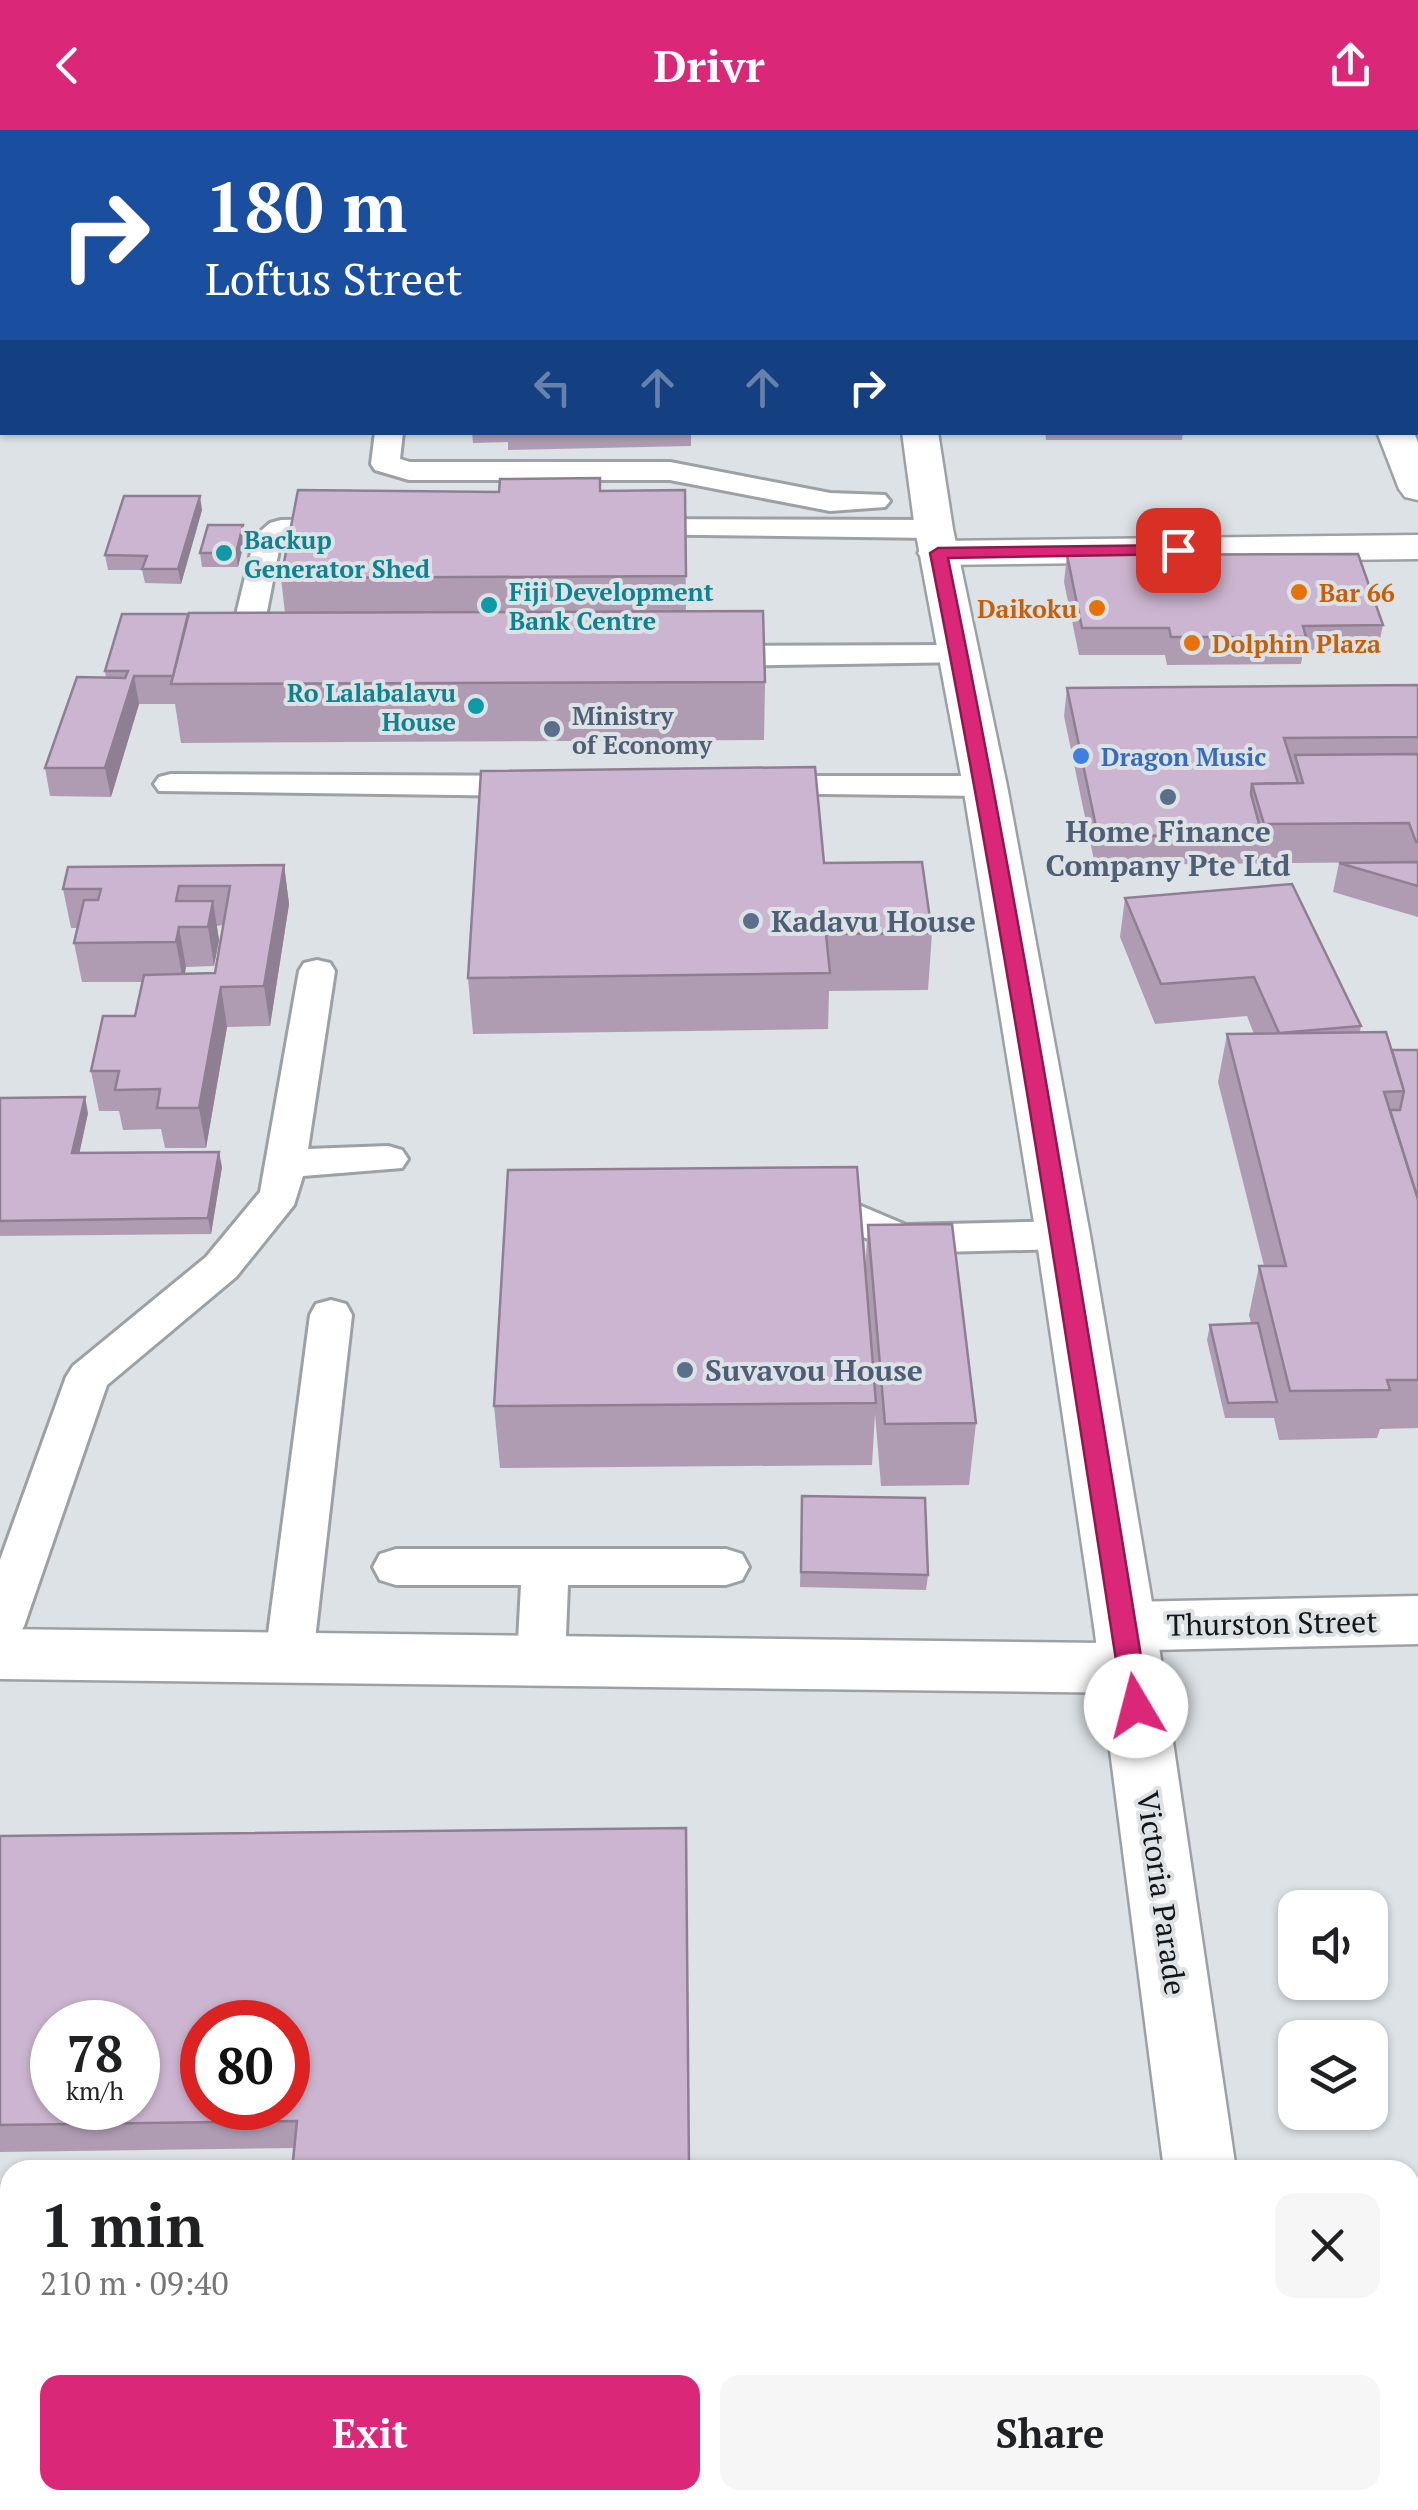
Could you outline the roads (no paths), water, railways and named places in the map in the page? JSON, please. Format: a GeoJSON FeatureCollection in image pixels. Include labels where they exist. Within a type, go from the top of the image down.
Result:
{"type":"FeatureCollection","features":[{"type":"Feature","properties":{"kind":"main road","name":"Victoria Parade"},"geometry":{"type":"LineString","coordinates":[[920,435],[1063,1235],[1128,1647],[1199,2160]]}},
{"type":"Feature","properties":{"kind":"main road"},"geometry":{"type":"LineString","coordinates":[[1395,435],[1416,480]]}},
{"type":"Feature","properties":{"kind":"main road"},"geometry":{"type":"LineString","coordinates":[[934,528],[1418,547]]}},
{"type":"Feature","properties":{"kind":"main road","name":"Thurston Street"},"geometry":{"type":"LineString","coordinates":[[0,1654],[541,1660],[1128,1647],[1418,1620]]}},
{"type":"Feature","properties":{"kind":"lane"},"geometry":{"type":"LineString","coordinates":[[389,435],[385,464],[409,471],[670,471],[830,502],[934,528]]}},
{"type":"Feature","properties":{"kind":"lane"},"geometry":{"type":"LineString","coordinates":[[284,659],[264,659],[243,652],[266,542],[281,530],[370,528]]}},
{"type":"Feature","properties":{"kind":"lane"},"geometry":{"type":"LineString","coordinates":[[592,528],[934,528]]}},
{"type":"Feature","properties":{"kind":"lane"},"geometry":{"type":"LineString","coordinates":[[681,656],[959,655]]}},
{"type":"Feature","properties":{"kind":"lane"},"geometry":{"type":"LineString","coordinates":[[171,784],[569,786]]}},
{"type":"Feature","properties":{"kind":"lane"},"geometry":{"type":"LineString","coordinates":[[728,786],[985,786]]}},
{"type":"Feature","properties":{"kind":"lane"},"geometry":{"type":"LineString","coordinates":[[0,1626],[88,1377],[222,1267],[280,1196],[317,971]]}},
{"type":"Feature","properties":{"kind":"lane"},"geometry":{"type":"LineString","coordinates":[[285,1163],[388,1159]]}},
{"type":"Feature","properties":{"kind":"lane"},"geometry":{"type":"LineString","coordinates":[[821,1203],[901,1240],[1063,1235]]}},
{"type":"Feature","properties":{"kind":"lane"},"geometry":{"type":"LineString","coordinates":[[289,1657],[332,1316]]}},
{"type":"Feature","properties":{"kind":"lane"},"geometry":{"type":"LineString","coordinates":[[396,1567],[726,1567]]}},
{"type":"Feature","properties":{"kind":"lane"},"geometry":{"type":"LineString","coordinates":[[541,1660],[545,1568]]}},
{"type":"Feature","properties":{"kind":"place","name":"Backup Generator Shed"},"geometry":{"type":"Point","coordinates":[224,553]}},
{"type":"Feature","properties":{"kind":"place","name":"Bar 66"},"geometry":{"type":"Point","coordinates":[1299,592]}},
{"type":"Feature","properties":{"kind":"place","name":"Fiji Development Bank Centre"},"geometry":{"type":"Point","coordinates":[489,605]}},
{"type":"Feature","properties":{"kind":"place","name":"Daikoku"},"geometry":{"type":"Point","coordinates":[1097,608]}},
{"type":"Feature","properties":{"kind":"place","name":"Dolphin Plaza"},"geometry":{"type":"Point","coordinates":[1192,643]}},
{"type":"Feature","properties":{"kind":"place","name":"Ro Lalabalavu House"},"geometry":{"type":"Point","coordinates":[476,706]}},
{"type":"Feature","properties":{"kind":"place","name":"Ministry of Economy"},"geometry":{"type":"Point","coordinates":[552,729]}},
{"type":"Feature","properties":{"kind":"place","name":"Dragon Music"},"geometry":{"type":"Point","coordinates":[1081,756]}},
{"type":"Feature","properties":{"kind":"place","name":"Home Finance Company Pte Ltd"},"geometry":{"type":"Point","coordinates":[1168,797]}},
{"type":"Feature","properties":{"kind":"place","name":"Kadavu House"},"geometry":{"type":"Point","coordinates":[751,921]}},
{"type":"Feature","properties":{"kind":"place","name":"Suvavou House"},"geometry":{"type":"Point","coordinates":[685,1370]}}]}
